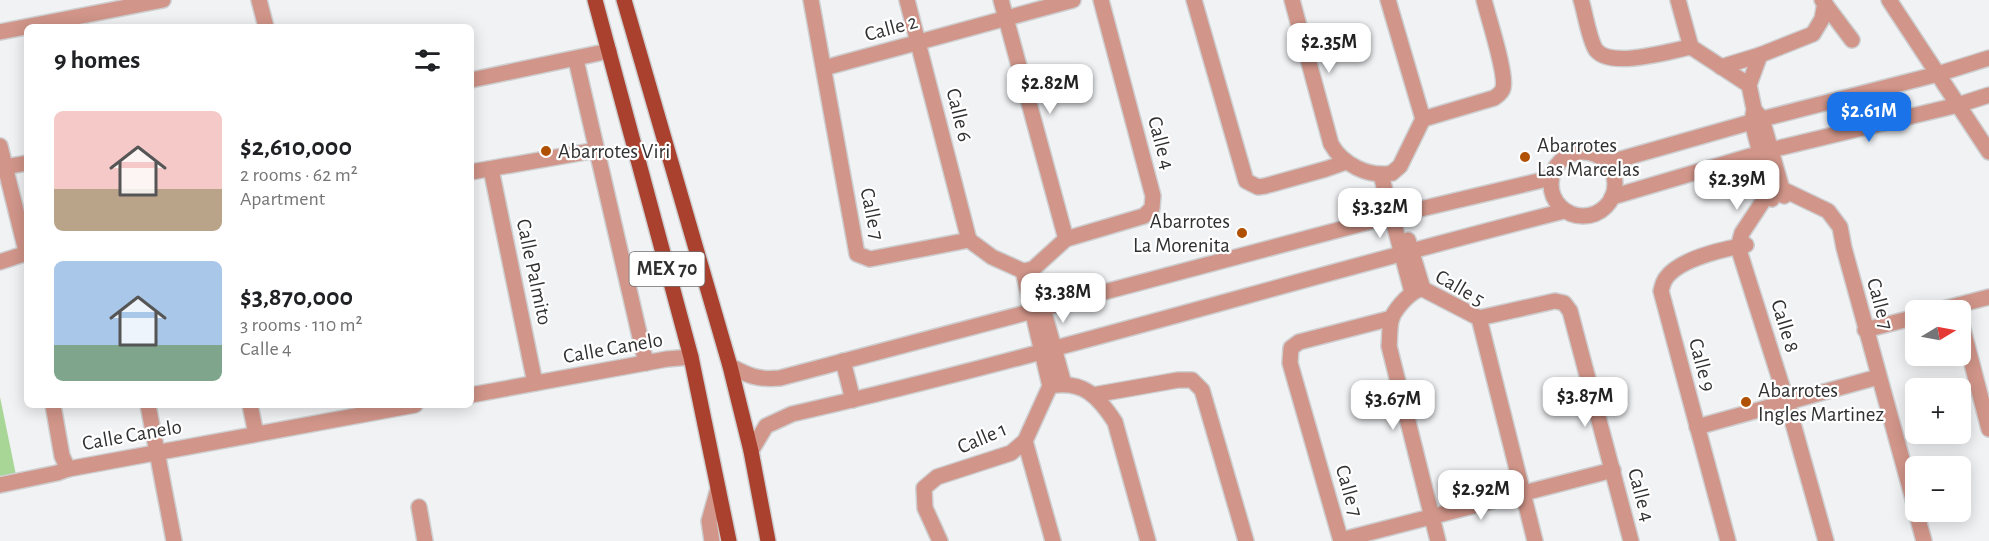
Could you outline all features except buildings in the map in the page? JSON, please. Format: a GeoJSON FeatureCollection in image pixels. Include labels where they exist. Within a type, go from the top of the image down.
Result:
{"type":"FeatureCollection","features":[{"type":"Feature","properties":{"kind":"main road","name":"MEX 70"},"geometry":{"type":"LineString","coordinates":[[595,0],[691,357],[729,541]]}},
{"type":"Feature","properties":{"kind":"main road","name":"MEX 70"},"geometry":{"type":"LineString","coordinates":[[624,0],[730,366],[751,451],[768,541]]}},
{"type":"Feature","properties":{"kind":"street"},"geometry":{"type":"LineString","coordinates":[[41,24],[163,0]]}},
{"type":"Feature","properties":{"kind":"street"},"geometry":{"type":"LineString","coordinates":[[259,0],[265,24]]}},
{"type":"Feature","properties":{"kind":"street","name":"Calle 7"},"geometry":{"type":"LineString","coordinates":[[812,0],[857,254],[870,259],[969,240]]}},
{"type":"Feature","properties":{"kind":"street","name":"Calle 6"},"geometry":{"type":"LineString","coordinates":[[907,0],[969,240]]}},
{"type":"Feature","properties":{"kind":"street"},"geometry":{"type":"LineString","coordinates":[[1001,0],[1066,239],[1028,270]]}},
{"type":"Feature","properties":{"kind":"street","name":"Calle 2"},"geometry":{"type":"LineString","coordinates":[[824,68],[1073,0]]}},
{"type":"Feature","properties":{"kind":"street","name":"Calle 4"},"geometry":{"type":"LineString","coordinates":[[1066,239],[1144,216],[1152,208],[1153,196],[1101,0]]}},
{"type":"Feature","properties":{"kind":"street"},"geometry":{"type":"LineString","coordinates":[[1194,0],[1246,181],[1258,187],[1266,186],[1326,170],[1346,162]]}},
{"type":"Feature","properties":{"kind":"street"},"geometry":{"type":"LineString","coordinates":[[1292,0],[1330,144],[1337,155],[1346,162],[1360,169],[1387,174],[1400,166],[1423,119],[1388,0]]}},
{"type":"Feature","properties":{"kind":"street"},"geometry":{"type":"LineString","coordinates":[[1423,119],[1494,98],[1500,94],[1503,87],[1503,73],[1484,0]]}},
{"type":"Feature","properties":{"kind":"street"},"geometry":{"type":"LineString","coordinates":[[1581,0],[1594,48],[1604,57],[1619,60],[1691,47]]}},
{"type":"Feature","properties":{"kind":"street"},"geometry":{"type":"LineString","coordinates":[[1678,0],[1691,47],[1749,85]]}},
{"type":"Feature","properties":{"kind":"street"},"geometry":{"type":"LineString","coordinates":[[1889,0],[1989,152]]}},
{"type":"Feature","properties":{"kind":"street"},"geometry":{"type":"LineString","coordinates":[[1720,67],[1760,55],[1813,34],[1821,19],[1823,2]]}},
{"type":"Feature","properties":{"kind":"street"},"geometry":{"type":"LineString","coordinates":[[1823,2],[1852,40]]}},
{"type":"Feature","properties":{"kind":"street"},"geometry":{"type":"LineString","coordinates":[[0,32],[24,27]]}},
{"type":"Feature","properties":{"kind":"street"},"geometry":{"type":"LineString","coordinates":[[474,79],[576,60],[609,51]]}},
{"type":"Feature","properties":{"kind":"street"},"geometry":{"type":"LineString","coordinates":[[1742,251],[1742,233],[1777,197],[1749,85],[1760,55]]}},
{"type":"Feature","properties":{"kind":"street"},"geometry":{"type":"LineString","coordinates":[[1607,163],[1756,117],[1938,74],[1989,58]]}},
{"type":"Feature","properties":{"kind":"street"},"geometry":{"type":"LineString","coordinates":[[576,60],[646,363]]}},
{"type":"Feature","properties":{"kind":"street"},"geometry":{"type":"LineString","coordinates":[[1612,197],[1765,152],[1958,105],[1989,95]]}},
{"type":"Feature","properties":{"kind":"street"},"geometry":{"type":"LineString","coordinates":[[0,146],[3,167],[24,243]]}},
{"type":"Feature","properties":{"kind":"street"},"geometry":{"type":"LineString","coordinates":[[474,172],[597,150]]}},
{"type":"Feature","properties":{"kind":"street"},"geometry":{"type":"LineString","coordinates":[[751,451],[766,426],[792,414],[1047,351],[1406,251],[1564,211],[1587,216],[1602,210],[1612,197],[1615,180],[1607,163],[1594,154],[1586,152],[1570,154],[1557,164],[1550,185],[1553,196],[1564,211]]}},
{"type":"Feature","properties":{"kind":"street"},"geometry":{"type":"LineString","coordinates":[[3,167],[24,164]]}},
{"type":"Feature","properties":{"kind":"street","name":"Calle Palmito"},"geometry":{"type":"LineString","coordinates":[[491,169],[535,383]]}},
{"type":"Feature","properties":{"kind":"street"},"geometry":{"type":"LineString","coordinates":[[1387,174],[1417,291],[1392,318],[1389,346],[1438,541]]}},
{"type":"Feature","properties":{"kind":"street"},"geometry":{"type":"LineString","coordinates":[[730,366],[749,376],[764,380],[780,378],[1396,215],[1551,178]]}},
{"type":"Feature","properties":{"kind":"street","name":"Calle 7"},"geometry":{"type":"LineString","coordinates":[[1777,197],[1828,211],[1840,227],[1865,330],[1905,472]]}},
{"type":"Feature","properties":{"kind":"street"},"geometry":{"type":"LineString","coordinates":[[969,240],[992,257],[1028,270]]}},
{"type":"Feature","properties":{"kind":"street","name":"Calle 8"},"geometry":{"type":"LineString","coordinates":[[1742,251],[1826,541]]}},
{"type":"Feature","properties":{"kind":"street","name":"Calle 9"},"geometry":{"type":"LineString","coordinates":[[1728,541],[1661,291],[1664,279],[1674,269],[1687,262],[1742,251]]}},
{"type":"Feature","properties":{"kind":"street"},"geometry":{"type":"LineString","coordinates":[[0,262],[24,255]]}},
{"type":"Feature","properties":{"kind":"street"},"geometry":{"type":"LineString","coordinates":[[1028,270],[1057,385],[1074,385],[1093,395],[1104,405],[1115,422],[1148,541]]}},
{"type":"Feature","properties":{"kind":"street","name":"Calle 5"},"geometry":{"type":"LineString","coordinates":[[1417,291],[1479,318],[1535,541]]}},
{"type":"Feature","properties":{"kind":"street"},"geometry":{"type":"LineString","coordinates":[[1971,305],[1989,297]]}},
{"type":"Feature","properties":{"kind":"street","name":"Calle 4"},"geometry":{"type":"LineString","coordinates":[[1479,318],[1555,301],[1564,303],[1570,310],[1631,541]]}},
{"type":"Feature","properties":{"kind":"street","name":"Calle 7"},"geometry":{"type":"LineString","coordinates":[[1341,541],[1290,363],[1291,348],[1299,342],[1392,318]]}},
{"type":"Feature","properties":{"kind":"street"},"geometry":{"type":"LineString","coordinates":[[1865,330],[1905,320]]}},
{"type":"Feature","properties":{"kind":"street","name":"Calle Canelo"},"geometry":{"type":"LineString","coordinates":[[474,394],[667,359],[691,357]]}},
{"type":"Feature","properties":{"kind":"street"},"geometry":{"type":"LineString","coordinates":[[1971,358],[1989,429]]}},
{"type":"Feature","properties":{"kind":"street"},"geometry":{"type":"LineString","coordinates":[[843,361],[853,400]]}},
{"type":"Feature","properties":{"kind":"street"},"geometry":{"type":"LineString","coordinates":[[1696,427],[1878,378]]}},
{"type":"Feature","properties":{"kind":"street"},"geometry":{"type":"LineString","coordinates":[[1093,395],[1178,380],[1192,380],[1202,390],[1246,541]]}},
{"type":"Feature","properties":{"kind":"street","name":"Calle 1"},"geometry":{"type":"LineString","coordinates":[[940,541],[925,508],[924,488],[937,477],[1011,453],[1025,441],[1057,385]]}},
{"type":"Feature","properties":{"kind":"street"},"geometry":{"type":"LineString","coordinates":[[54,408],[62,456],[68,469]]}},
{"type":"Feature","properties":{"kind":"street"},"geometry":{"type":"LineString","coordinates":[[149,408],[174,541]]}},
{"type":"Feature","properties":{"kind":"street"},"geometry":{"type":"LineString","coordinates":[[251,408],[256,434]]}},
{"type":"Feature","properties":{"kind":"street","name":"Calle Canelo"},"geometry":{"type":"LineString","coordinates":[[0,484],[256,434],[346,411],[380,408]]}},
{"type":"Feature","properties":{"kind":"street"},"geometry":{"type":"LineString","coordinates":[[1025,441],[1053,541]]}},
{"type":"Feature","properties":{"kind":"street"},"geometry":{"type":"LineString","coordinates":[[1341,541],[1613,470]]}},
{"type":"Feature","properties":{"kind":"street"},"geometry":{"type":"LineString","coordinates":[[712,541],[709,521],[718,489]]}},
{"type":"Feature","properties":{"kind":"street"},"geometry":{"type":"LineString","coordinates":[[418,507],[425,541]]}},
{"type":"Feature","properties":{"kind":"street","name":"Calle 7"},"geometry":{"type":"LineString","coordinates":[[1919,522],[1924,541]]}},
{"type":"Feature","properties":{"kind":"green space"},"geometry":{"type":"Polygon","coordinates":[[[0,397],[16,475],[0,478],[0,397]]]}},
{"type":"Feature","properties":{"kind":"place","name":"Abarrotes Viri"},"geometry":{"type":"Point","coordinates":[546,151]}},
{"type":"Feature","properties":{"kind":"place","name":"Abarrotes Las Marcelas"},"geometry":{"type":"Point","coordinates":[1525,157]}},
{"type":"Feature","properties":{"kind":"place","name":"Abarrotes La Morenita"},"geometry":{"type":"Point","coordinates":[1242,233]}},
{"type":"Feature","properties":{"kind":"place","name":"Abarrotes Ingles Martinez"},"geometry":{"type":"Point","coordinates":[1746,402]}}]}
